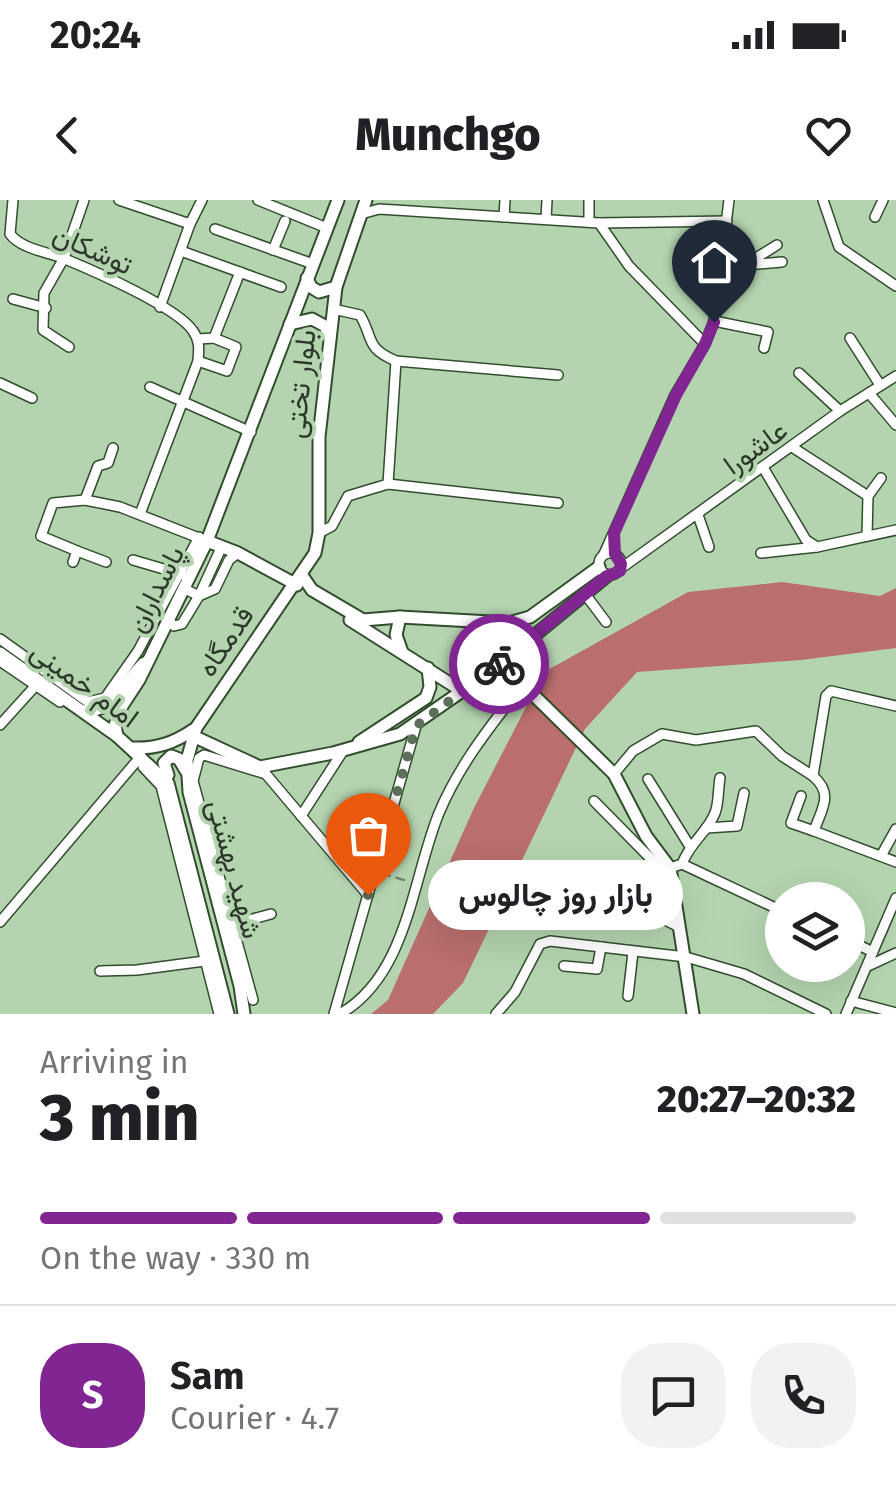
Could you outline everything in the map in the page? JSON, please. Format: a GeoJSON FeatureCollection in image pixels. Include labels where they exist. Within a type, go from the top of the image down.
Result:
{"type":"FeatureCollection","features":[{"type":"Feature","properties":{"kind":"main road","name":"بلوار تختی"},"geometry":{"type":"LineString","coordinates":[[203,539],[251,432],[338,200]]}},
{"type":"Feature","properties":{"kind":"main road","name":"بلوار تختی"},"geometry":{"type":"LineString","coordinates":[[298,578],[314,554],[319,533],[319,436],[336,286],[369,200]]}},
{"type":"Feature","properties":{"kind":"main road"},"geometry":{"type":"LineString","coordinates":[[308,278],[311,287],[320,292],[336,286]]}},
{"type":"Feature","properties":{"kind":"main road"},"geometry":{"type":"LineString","coordinates":[[290,324],[312,318],[325,326],[330,340]]}},
{"type":"Feature","properties":{"kind":"main road"},"geometry":{"type":"LineString","coordinates":[[203,539],[298,578],[462,691]]}},
{"type":"Feature","properties":{"kind":"main road","name":"پاسداران"},"geometry":{"type":"LineString","coordinates":[[146,660],[177,604],[203,539]]}},
{"type":"Feature","properties":{"kind":"main road"},"geometry":{"type":"LineString","coordinates":[[298,578],[362,620],[509,622],[530,617],[603,571]]}},
{"type":"Feature","properties":{"kind":"main road"},"geometry":{"type":"LineString","coordinates":[[136,755],[194,732],[263,770],[400,734],[523,646],[585,594],[603,571]]}},
{"type":"Feature","properties":{"kind":"main road","name":"قدمگاه"},"geometry":{"type":"LineString","coordinates":[[194,732],[298,578]]}},
{"type":"Feature","properties":{"kind":"main road"},"geometry":{"type":"LineString","coordinates":[[400,618],[396,635],[403,652]]}},
{"type":"Feature","properties":{"kind":"main road","name":"امام خمینی"},"geometry":{"type":"LineString","coordinates":[[0,646],[38,683],[118,736],[136,755]]}},
{"type":"Feature","properties":{"kind":"main road"},"geometry":{"type":"LineString","coordinates":[[523,646],[524,686]]}},
{"type":"Feature","properties":{"kind":"main road"},"geometry":{"type":"LineString","coordinates":[[83,711],[96,712],[114,701],[146,660]]}},
{"type":"Feature","properties":{"kind":"main road"},"geometry":{"type":"LineString","coordinates":[[118,736],[115,725],[122,706],[139,680],[146,660]]}},
{"type":"Feature","properties":{"kind":"main road"},"geometry":{"type":"LineString","coordinates":[[497,666],[524,686],[614,774],[646,836],[676,866],[679,928],[693,1014]]}},
{"type":"Feature","properties":{"kind":"main road"},"geometry":{"type":"LineString","coordinates":[[348,749],[426,698],[430,687],[428,668]]}},
{"type":"Feature","properties":{"kind":"main road","name":"شهید بهشتی"},"geometry":{"type":"LineString","coordinates":[[194,732],[186,771],[228,926],[244,1014]]}},
{"type":"Feature","properties":{"kind":"main road","name":"شهید بهشتی"},"geometry":{"type":"LineString","coordinates":[[136,755],[159,771],[172,792],[211,960],[228,1014]]}},
{"type":"Feature","properties":{"kind":"main road"},"geometry":{"type":"LineString","coordinates":[[172,792],[165,760],[177,758],[186,771]]}},
{"type":"Feature","properties":{"kind":"street","name":"توشکان"},"geometry":{"type":"LineString","coordinates":[[13,200],[5,233],[16,242],[64,258],[136,293],[186,322],[198,340]]}},
{"type":"Feature","properties":{"kind":"street"},"geometry":{"type":"LineString","coordinates":[[69,346],[42,330],[44,293],[64,258],[84,200]]}},
{"type":"Feature","properties":{"kind":"street"},"geometry":{"type":"LineString","coordinates":[[118,200],[190,224]]}},
{"type":"Feature","properties":{"kind":"street"},"geometry":{"type":"LineString","coordinates":[[160,307],[202,200]]}},
{"type":"Feature","properties":{"kind":"street"},"geometry":{"type":"LineString","coordinates":[[369,200],[379,209]]}},
{"type":"Feature","properties":{"kind":"street"},"geometry":{"type":"LineString","coordinates":[[504,217],[505,200]]}},
{"type":"Feature","properties":{"kind":"street"},"geometry":{"type":"LineString","coordinates":[[546,220],[547,200]]}},
{"type":"Feature","properties":{"kind":"street"},"geometry":{"type":"LineString","coordinates":[[589,200],[594,222],[629,266],[705,344]]}},
{"type":"Feature","properties":{"kind":"street"},"geometry":{"type":"LineString","coordinates":[[620,569],[613,555],[614,533],[676,395],[714,322],[729,200]]}},
{"type":"Feature","properties":{"kind":"street"},"geometry":{"type":"LineString","coordinates":[[823,200],[839,247],[896,286]]}},
{"type":"Feature","properties":{"kind":"street"},"geometry":{"type":"LineString","coordinates":[[875,216],[882,200]]}},
{"type":"Feature","properties":{"kind":"street"},"geometry":{"type":"LineString","coordinates":[[263,201],[327,228]]}},
{"type":"Feature","properties":{"kind":"street"},"geometry":{"type":"LineString","coordinates":[[361,214],[379,209],[594,222],[727,222]]}},
{"type":"Feature","properties":{"kind":"street"},"geometry":{"type":"LineString","coordinates":[[272,250],[285,222]]}},
{"type":"Feature","properties":{"kind":"street"},"geometry":{"type":"LineString","coordinates":[[215,229],[313,264]]}},
{"type":"Feature","properties":{"kind":"street"},"geometry":{"type":"LineString","coordinates":[[746,265],[778,245]]}},
{"type":"Feature","properties":{"kind":"street"},"geometry":{"type":"LineString","coordinates":[[182,251],[280,287]]}},
{"type":"Feature","properties":{"kind":"street"},"geometry":{"type":"LineString","coordinates":[[722,267],[782,262]]}},
{"type":"Feature","properties":{"kind":"street"},"geometry":{"type":"LineString","coordinates":[[214,338],[240,272]]}},
{"type":"Feature","properties":{"kind":"street"},"geometry":{"type":"LineString","coordinates":[[13,299],[46,308]]}},
{"type":"Feature","properties":{"kind":"street"},"geometry":{"type":"LineString","coordinates":[[334,309],[360,315],[366,338],[379,354],[396,361],[558,375]]}},
{"type":"Feature","properties":{"kind":"street"},"geometry":{"type":"LineString","coordinates":[[714,322],[768,332],[764,348]]}},
{"type":"Feature","properties":{"kind":"street"},"geometry":{"type":"LineString","coordinates":[[140,514],[198,360],[198,340],[214,338],[236,347],[227,371],[198,360]]}},
{"type":"Feature","properties":{"kind":"street"},"geometry":{"type":"LineString","coordinates":[[850,338],[880,385]]}},
{"type":"Feature","properties":{"kind":"street"},"geometry":{"type":"LineString","coordinates":[[388,484],[396,361]]}},
{"type":"Feature","properties":{"kind":"street"},"geometry":{"type":"LineString","coordinates":[[799,374],[840,411]]}},
{"type":"Feature","properties":{"kind":"street","name":"عاشورا"},"geometry":{"type":"LineString","coordinates":[[603,571],[617,574],[840,411],[896,376]]}},
{"type":"Feature","properties":{"kind":"street"},"geometry":{"type":"LineString","coordinates":[[0,383],[32,398]]}},
{"type":"Feature","properties":{"kind":"street"},"geometry":{"type":"LineString","coordinates":[[150,388],[251,432]]}},
{"type":"Feature","properties":{"kind":"street"},"geometry":{"type":"LineString","coordinates":[[869,393],[896,425]]}},
{"type":"Feature","properties":{"kind":"street"},"geometry":{"type":"LineString","coordinates":[[792,447],[868,496]]}},
{"type":"Feature","properties":{"kind":"street"},"geometry":{"type":"LineString","coordinates":[[86,500],[98,466],[108,463],[114,448]]}},
{"type":"Feature","properties":{"kind":"street"},"geometry":{"type":"LineString","coordinates":[[764,468],[806,540],[817,548]]}},
{"type":"Feature","properties":{"kind":"street"},"geometry":{"type":"LineString","coordinates":[[867,536],[868,496],[881,478]]}},
{"type":"Feature","properties":{"kind":"street"},"geometry":{"type":"LineString","coordinates":[[319,533],[332,526],[348,496],[388,484],[558,503]]}},
{"type":"Feature","properties":{"kind":"street"},"geometry":{"type":"LineString","coordinates":[[106,562],[75,557],[41,536],[54,503],[86,500],[140,514],[203,539]]}},
{"type":"Feature","properties":{"kind":"street"},"geometry":{"type":"LineString","coordinates":[[698,515],[709,547]]}},
{"type":"Feature","properties":{"kind":"street"},"geometry":{"type":"LineString","coordinates":[[761,553],[817,548],[896,530]]}},
{"type":"Feature","properties":{"kind":"street"},"geometry":{"type":"LineString","coordinates":[[168,620],[174,626],[182,624],[222,546]]}},
{"type":"Feature","properties":{"kind":"street"},"geometry":{"type":"LineString","coordinates":[[198,596],[215,589],[229,560],[238,553]]}},
{"type":"Feature","properties":{"kind":"street"},"geometry":{"type":"LineString","coordinates":[[613,555],[640,555]]}},
{"type":"Feature","properties":{"kind":"street"},"geometry":{"type":"LineString","coordinates":[[603,571],[613,555]]}},
{"type":"Feature","properties":{"kind":"street"},"geometry":{"type":"LineString","coordinates":[[133,560],[186,580],[198,596]]}},
{"type":"Feature","properties":{"kind":"street"},"geometry":{"type":"LineString","coordinates":[[0,646],[88,702],[96,703],[105,698],[186,580]]}},
{"type":"Feature","properties":{"kind":"street"},"geometry":{"type":"LineString","coordinates":[[585,594],[606,622]]}},
{"type":"Feature","properties":{"kind":"street"},"geometry":{"type":"LineString","coordinates":[[0,646],[85,707],[95,708],[113,698],[167,608],[177,604]]}},
{"type":"Feature","properties":{"kind":"street"},"geometry":{"type":"LineString","coordinates":[[0,661],[38,683],[136,755],[161,786],[211,960],[219,1014]]}},
{"type":"Feature","properties":{"kind":"street"},"geometry":{"type":"LineString","coordinates":[[337,1014],[352,1006],[384,972],[438,816],[467,757],[513,697],[497,666]]}},
{"type":"Feature","properties":{"kind":"street"},"geometry":{"type":"LineString","coordinates":[[0,726],[38,683]]}},
{"type":"Feature","properties":{"kind":"street"},"geometry":{"type":"LineString","coordinates":[[813,776],[826,696],[832,691],[896,706]]}},
{"type":"Feature","properties":{"kind":"street"},"geometry":{"type":"LineString","coordinates":[[337,1014],[416,726]]}},
{"type":"Feature","properties":{"kind":"street"},"geometry":{"type":"LineString","coordinates":[[614,774],[633,750],[662,734],[696,740],[756,731],[782,756],[824,786],[826,793],[814,831]]}},
{"type":"Feature","properties":{"kind":"street"},"geometry":{"type":"LineString","coordinates":[[301,816],[348,749]]}},
{"type":"Feature","properties":{"kind":"street"},"geometry":{"type":"LineString","coordinates":[[2,917],[136,755]]}},
{"type":"Feature","properties":{"kind":"street"},"geometry":{"type":"LineString","coordinates":[[253,1000],[228,926],[193,781],[198,758],[204,756],[263,770],[368,895]]}},
{"type":"Feature","properties":{"kind":"street"},"geometry":{"type":"LineString","coordinates":[[676,866],[716,811],[720,778]]}},
{"type":"Feature","properties":{"kind":"street"},"geometry":{"type":"LineString","coordinates":[[648,779],[689,845]]}},
{"type":"Feature","properties":{"kind":"street"},"geometry":{"type":"LineString","coordinates":[[706,828],[736,826],[744,793]]}},
{"type":"Feature","properties":{"kind":"street"},"geometry":{"type":"LineString","coordinates":[[800,796],[791,823],[896,862]]}},
{"type":"Feature","properties":{"kind":"street"},"geometry":{"type":"LineString","coordinates":[[594,801],[658,865],[676,866],[765,903]]}},
{"type":"Feature","properties":{"kind":"street"},"geometry":{"type":"LineString","coordinates":[[881,856],[896,829]]}},
{"type":"Feature","properties":{"kind":"street"},"geometry":{"type":"LineString","coordinates":[[576,874],[679,928]]}},
{"type":"Feature","properties":{"kind":"street"},"geometry":{"type":"LineString","coordinates":[[846,1014],[896,898]]}},
{"type":"Feature","properties":{"kind":"street"},"geometry":{"type":"LineString","coordinates":[[228,926],[271,914]]}},
{"type":"Feature","properties":{"kind":"street"},"geometry":{"type":"LineString","coordinates":[[496,1014],[515,992],[540,944],[550,941],[686,956],[744,974],[826,1014]]}},
{"type":"Feature","properties":{"kind":"street"},"geometry":{"type":"LineString","coordinates":[[564,966],[597,969],[601,948]]}},
{"type":"Feature","properties":{"kind":"street"},"geometry":{"type":"LineString","coordinates":[[865,948],[873,952]]}},
{"type":"Feature","properties":{"kind":"street"},"geometry":{"type":"LineString","coordinates":[[628,996],[633,952]]}},
{"type":"Feature","properties":{"kind":"street"},"geometry":{"type":"LineString","coordinates":[[868,966],[896,954]]}},
{"type":"Feature","properties":{"kind":"street"},"geometry":{"type":"LineString","coordinates":[[100,971],[211,960]]}},
{"type":"Feature","properties":{"kind":"street"},"geometry":{"type":"LineString","coordinates":[[851,1002],[896,1013]]}},
{"type":"Feature","properties":{"kind":"path"},"geometry":{"type":"LineString","coordinates":[[375,871],[416,883]]}},
{"type":"Feature","properties":{"kind":"shaded area"},"geometry":{"type":"Polygon","coordinates":[[[782,582],[880,596],[896,588],[896,648],[801,660],[637,672],[585,729],[463,983],[433,1014],[371,1014],[388,1000],[473,810],[544,672],[688,592],[782,582]]]}},
{"type":"Feature","properties":{"kind":"way so far"},"geometry":{"type":"LineString","coordinates":[[368,895],[416,726],[499,664]]}},
{"type":"Feature","properties":{"kind":"place","name":"بازار روز چالوس"},"geometry":{"type":"Point","coordinates":[368,895]}},
{"type":"Feature","properties":{"kind":"route"},"geometry":{"type":"LineString","coordinates":[[499,664],[607,576],[620,571],[614,533],[676,395],[714,322]]}}]}
